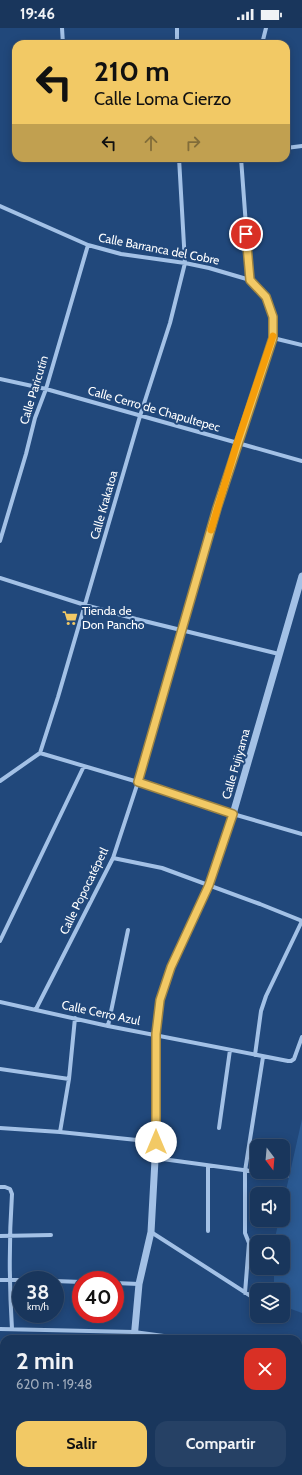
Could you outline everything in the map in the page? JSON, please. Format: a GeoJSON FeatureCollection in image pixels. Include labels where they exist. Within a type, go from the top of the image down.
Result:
{"type":"FeatureCollection","features":[{"type":"Feature","properties":{"kind":"street"},"geometry":{"type":"LineString","coordinates":[[62,28],[63,40]]}},
{"type":"Feature","properties":{"kind":"street"},"geometry":{"type":"LineString","coordinates":[[177,28],[178,40]]}},
{"type":"Feature","properties":{"kind":"street"},"geometry":{"type":"LineString","coordinates":[[263,40],[266,28]]}},
{"type":"Feature","properties":{"kind":"street"},"geometry":{"type":"LineString","coordinates":[[290,148],[302,146]]}},
{"type":"Feature","properties":{"kind":"street","name":"Calle Krakatoa"},"geometry":{"type":"LineString","coordinates":[[40,753],[58,697],[140,416],[170,322],[185,263],[179,162]]}},
{"type":"Feature","properties":{"kind":"street"},"geometry":{"type":"LineString","coordinates":[[241,162],[250,280]]}},
{"type":"Feature","properties":{"kind":"street","name":"Calle Barranca del Cobre"},"geometry":{"type":"LineString","coordinates":[[0,206],[88,245],[121,254],[209,268],[250,280]]}},
{"type":"Feature","properties":{"kind":"street","name":"Calle Paricutín"},"geometry":{"type":"LineString","coordinates":[[0,541],[35,418],[46,389],[88,245]]}},
{"type":"Feature","properties":{"kind":"street","name":"Calle Popocatépetl"},"geometry":{"type":"LineString","coordinates":[[36,1009],[113,858],[138,782],[183,630],[189,602],[237,443],[273,338],[273,317],[266,297],[250,280]]}},
{"type":"Feature","properties":{"kind":"street"},"geometry":{"type":"LineString","coordinates":[[273,338],[302,345]]}},
{"type":"Feature","properties":{"kind":"street","name":"Calle Cerro de Chapultepec"},"geometry":{"type":"LineString","coordinates":[[0,379],[46,389],[302,461]]}},
{"type":"Feature","properties":{"kind":"street","name":"Calle Fujiyama"},"geometry":{"type":"LineString","coordinates":[[134,1335],[139,1284],[151,1232],[156,1142],[156,1034],[160,1000],[171,967],[209,885],[233,814],[302,576]]}},
{"type":"Feature","properties":{"kind":"street"},"geometry":{"type":"LineString","coordinates":[[0,578],[85,605],[279,654]]}},
{"type":"Feature","properties":{"kind":"street"},"geometry":{"type":"LineString","coordinates":[[0,786],[1,781],[40,753],[138,782],[233,814],[302,834]]}},
{"type":"Feature","properties":{"kind":"street"},"geometry":{"type":"LineString","coordinates":[[0,941],[84,766]]}},
{"type":"Feature","properties":{"kind":"street"},"geometry":{"type":"LineString","coordinates":[[113,858],[162,868],[302,921],[266,996],[261,1011],[255,1055]]}},
{"type":"Feature","properties":{"kind":"street"},"geometry":{"type":"LineString","coordinates":[[108,1026],[128,930]]}},
{"type":"Feature","properties":{"kind":"street","name":"Calle Cerro Azul"},"geometry":{"type":"LineString","coordinates":[[0,1002],[108,1026],[156,1034],[263,1057],[291,1061],[294,1059],[302,1037]]}},
{"type":"Feature","properties":{"kind":"street"},"geometry":{"type":"LineString","coordinates":[[60,1132],[69,1079],[74,1018]]}},
{"type":"Feature","properties":{"kind":"street"},"geometry":{"type":"LineString","coordinates":[[219,1128],[230,1050]]}},
{"type":"Feature","properties":{"kind":"street"},"geometry":{"type":"LineString","coordinates":[[245,1293],[248,1242],[245,1232],[245,1171],[263,1057]]}},
{"type":"Feature","properties":{"kind":"street"},"geometry":{"type":"LineString","coordinates":[[0,1069],[69,1079]]}},
{"type":"Feature","properties":{"kind":"street"},"geometry":{"type":"LineString","coordinates":[[0,1128],[60,1132],[156,1142]]}},
{"type":"Feature","properties":{"kind":"street"},"geometry":{"type":"LineString","coordinates":[[155,1158],[250,1172]]}},
{"type":"Feature","properties":{"kind":"street"},"geometry":{"type":"LineString","coordinates":[[208,1166],[208,1231]]}},
{"type":"Feature","properties":{"kind":"street"},"geometry":{"type":"LineString","coordinates":[[0,1187],[10,1189],[12,1194],[9,1235],[9,1279],[12,1328]]}},
{"type":"Feature","properties":{"kind":"street"},"geometry":{"type":"LineString","coordinates":[[151,1232],[250,1296]]}},
{"type":"Feature","properties":{"kind":"street"},"geometry":{"type":"LineString","coordinates":[[0,1236],[51,1235]]}},
{"type":"Feature","properties":{"kind":"street"},"geometry":{"type":"LineString","coordinates":[[0,1280],[12,1279]]}},
{"type":"Feature","properties":{"kind":"street"},"geometry":{"type":"LineString","coordinates":[[124,1283],[139,1284]]}},
{"type":"Feature","properties":{"kind":"street"},"geometry":{"type":"LineString","coordinates":[[0,1329],[12,1328],[134,1335]]}},
{"type":"Feature","properties":{"kind":"shaded area"},"geometry":{"type":"Polygon","coordinates":[[[302,1119],[302,1313],[290,1309],[290,1283],[274,1283],[274,1275],[290,1275],[290,1235],[276,1235],[277,1227],[290,1227],[290,1187],[287,1187],[289,1179],[290,1179],[290,1173],[302,1119]]]}},
{"type":"Feature","properties":{"kind":"slow traffic"},"geometry":{"type":"LineString","coordinates":[[211,530],[237,443],[273,336]]}},
{"type":"Feature","properties":{"kind":"place","name":"Tienda de Don Pancho"},"geometry":{"type":"Point","coordinates":[70,618]}},
{"type":"Feature","properties":{"kind":"route"},"geometry":{"type":"LineString","coordinates":[[156,1142],[156,1034],[160,1000],[171,967],[209,885],[233,814],[138,782],[217,508],[237,443],[273,338],[273,317],[270,307],[266,297],[250,280],[246,234]]}}]}
